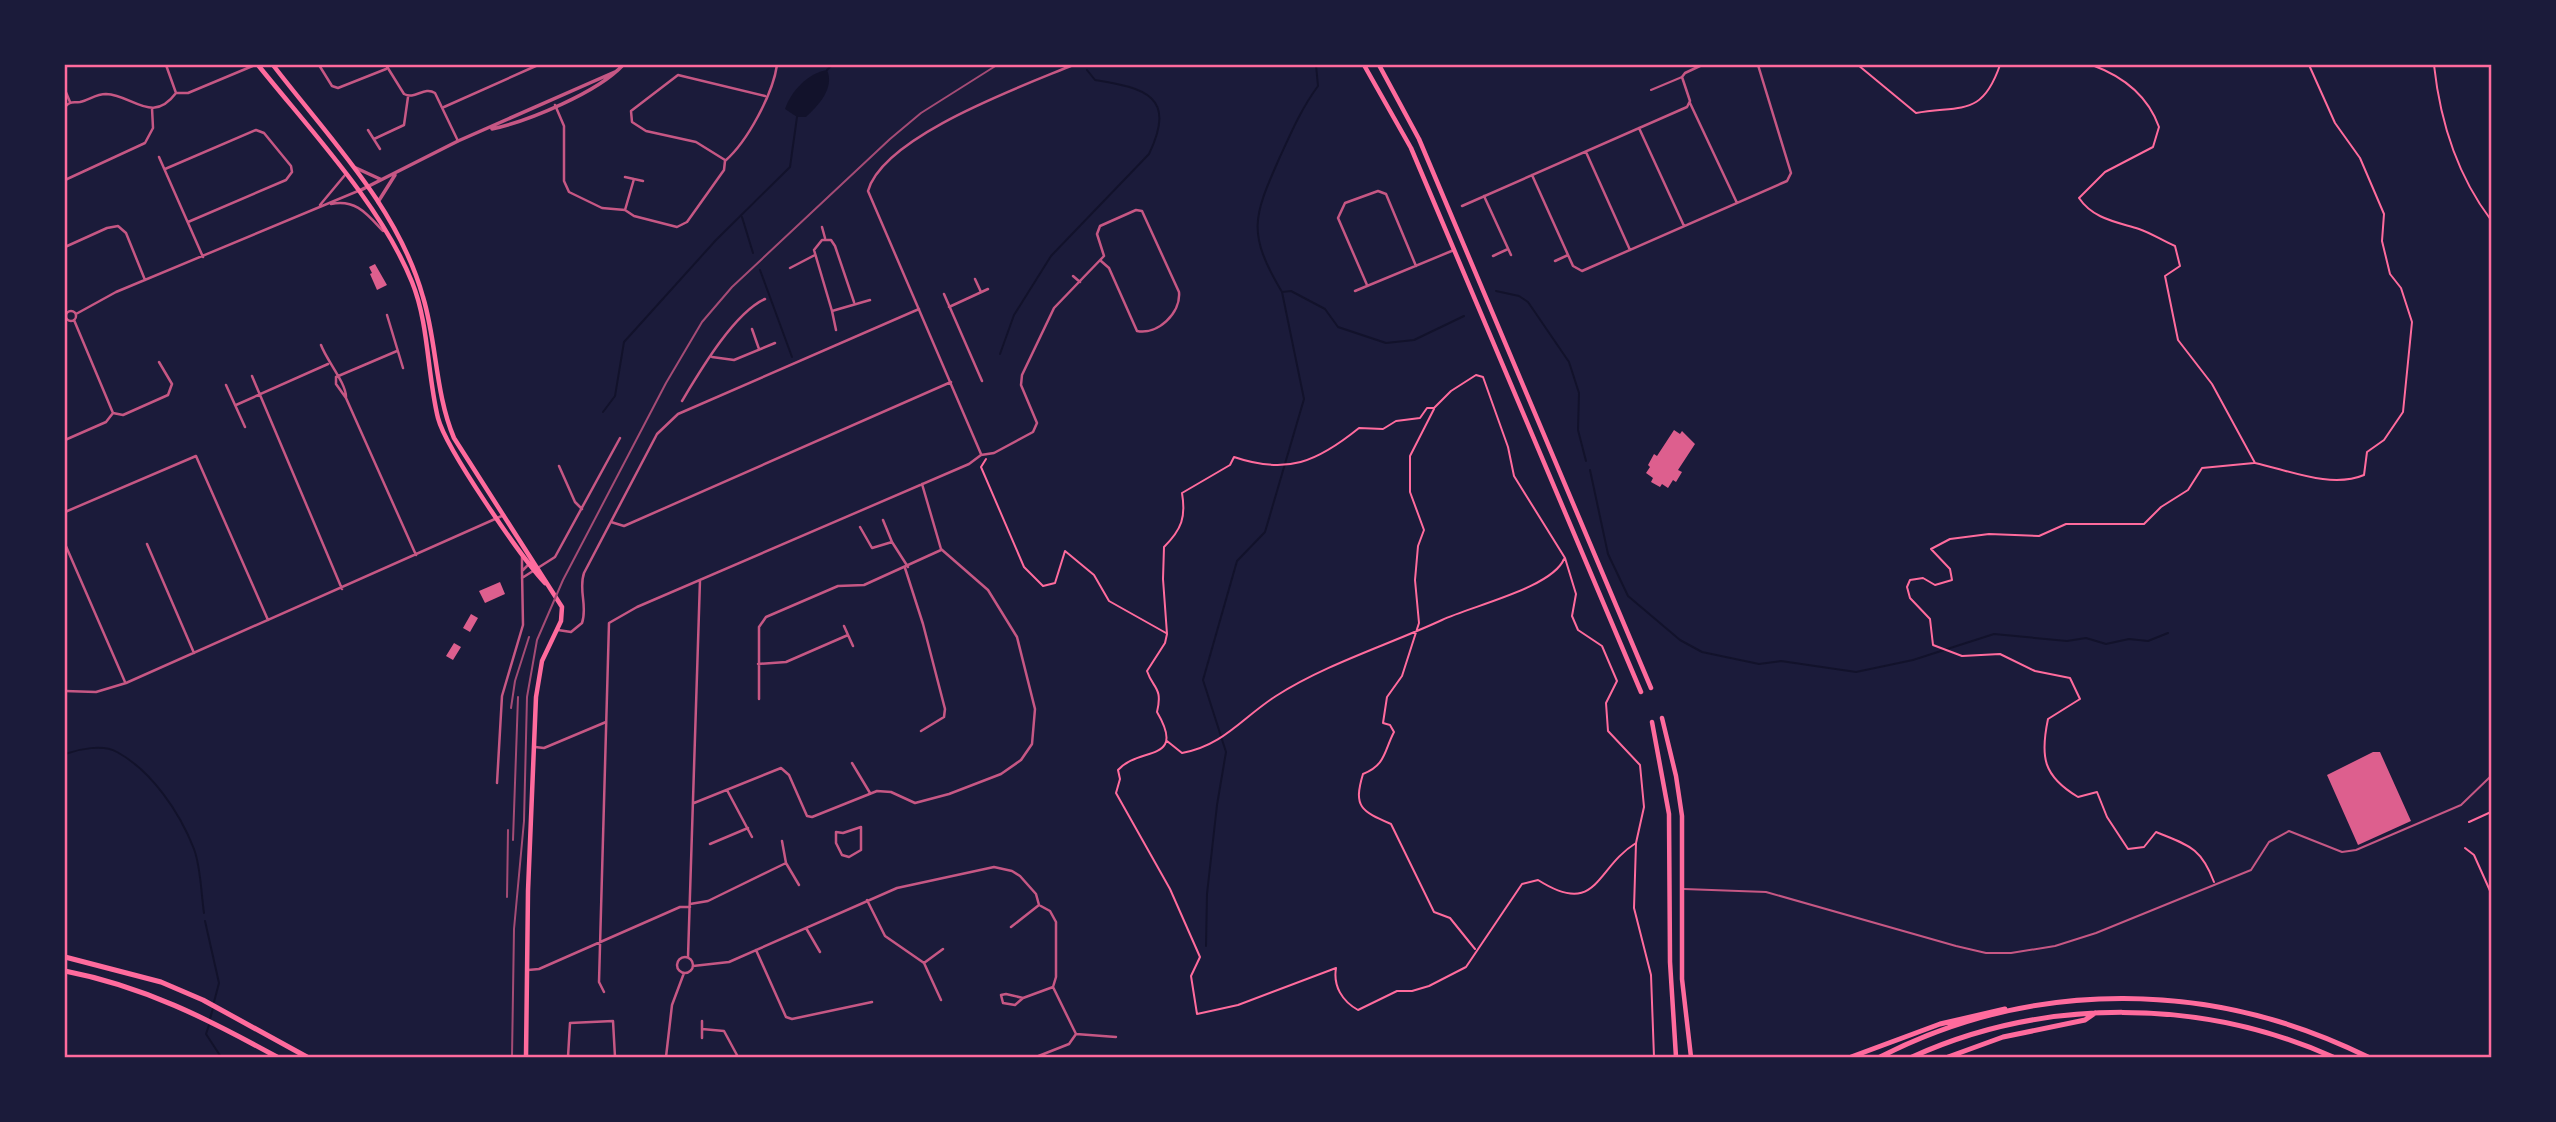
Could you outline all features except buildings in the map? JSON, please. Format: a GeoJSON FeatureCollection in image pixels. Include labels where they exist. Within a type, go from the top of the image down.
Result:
{"type":"FeatureCollection","features":[{"type":"Feature","properties":{"kind":"highway"},"geometry":{"type":"LineString","coordinates":[[65,957],[125,971],[203,1000],[307,1057]]}},
{"type":"Feature","properties":{"kind":"highway"},"geometry":{"type":"LineString","coordinates":[[65,971],[114,982],[196,1013],[276,1057]]}},
{"type":"Feature","properties":{"kind":"highway"},"geometry":{"type":"LineString","coordinates":[[1880,1057],[1946,1028],[2008,1010],[2098,998],[2196,1002],[2281,1022],[2368,1057]]}},
{"type":"Feature","properties":{"kind":"highway"},"geometry":{"type":"LineString","coordinates":[[1851,1057],[1940,1024],[1999,1009],[2008,1010]]}},
{"type":"Feature","properties":{"kind":"highway"},"geometry":{"type":"LineString","coordinates":[[1948,1057],[2003,1037],[2085,1020],[2095,1013]]}},
{"type":"Feature","properties":{"kind":"highway"},"geometry":{"type":"LineString","coordinates":[[1912,1057],[1996,1028],[2054,1017],[2095,1013],[2155,1014],[2214,1020],[2270,1034],[2333,1057]]}},
{"type":"Feature","properties":{"kind":"main road"},"geometry":{"type":"LineString","coordinates":[[256,65],[358,191],[391,238],[418,300],[442,429],[499,519],[537,569]]}},
{"type":"Feature","properties":{"kind":"main road"},"geometry":{"type":"LineString","coordinates":[[273,65],[378,202],[409,256],[424,298],[443,408],[450,430],[562,607],[557,630],[538,675],[526,1057]]}},
{"type":"Feature","properties":{"kind":"main road"},"geometry":{"type":"LineString","coordinates":[[1364,65],[1405,136],[1641,692]]}},
{"type":"Feature","properties":{"kind":"main road"},"geometry":{"type":"LineString","coordinates":[[1379,65],[1419,139],[1651,688]]}},
{"type":"Feature","properties":{"kind":"main road"},"geometry":{"type":"LineString","coordinates":[[1662,718],[1680,800],[1682,979],[1691,1057]]}},
{"type":"Feature","properties":{"kind":"main road"},"geometry":{"type":"LineString","coordinates":[[1652,722],[1669,814],[1670,962],[1676,1057]]}},
{"type":"Feature","properties":{"kind":"street"},"geometry":{"type":"LineString","coordinates":[[166,65],[176,93]]}},
{"type":"Feature","properties":{"kind":"street"},"geometry":{"type":"LineString","coordinates":[[65,107],[70,102],[108,94],[152,107],[166,103],[176,93],[188,93],[256,65]]}},
{"type":"Feature","properties":{"kind":"street"},"geometry":{"type":"LineString","coordinates":[[319,65],[332,86],[338,88],[386,67],[409,96],[404,125],[374,139]]}},
{"type":"Feature","properties":{"kind":"street"},"geometry":{"type":"LineString","coordinates":[[444,107],[538,65]]}},
{"type":"Feature","properties":{"kind":"street"},"geometry":{"type":"LineString","coordinates":[[483,131],[506,126],[603,83],[623,65]]}},
{"type":"Feature","properties":{"kind":"street"},"geometry":{"type":"LineString","coordinates":[[555,105],[565,130],[566,188],[602,208],[625,210],[634,216],[681,226],[724,170],[725,160],[733,153],[763,107],[765,96],[773,89],[777,65]]}},
{"type":"Feature","properties":{"kind":"street"},"geometry":{"type":"LineString","coordinates":[[981,455],[868,191],[873,179],[896,155],[937,125],[1073,65]]}},
{"type":"Feature","properties":{"kind":"street"},"geometry":{"type":"LineString","coordinates":[[1702,65],[1682,77],[1690,103],[1737,203]]}},
{"type":"Feature","properties":{"kind":"street"},"geometry":{"type":"LineString","coordinates":[[1532,175],[1573,267],[1582,271],[1787,181],[1791,173],[1758,65]]}},
{"type":"Feature","properties":{"kind":"street"},"geometry":{"type":"LineString","coordinates":[[113,414],[74,320],[76,314],[98,300],[358,191],[458,141],[617,71]]}},
{"type":"Feature","properties":{"kind":"street"},"geometry":{"type":"LineString","coordinates":[[725,160],[696,142],[646,131],[632,122],[631,111],[678,75],[765,96]]}},
{"type":"Feature","properties":{"kind":"street"},"geometry":{"type":"LineString","coordinates":[[65,90],[70,102]]}},
{"type":"Feature","properties":{"kind":"street"},"geometry":{"type":"LineString","coordinates":[[409,96],[432,91],[444,107],[458,141]]}},
{"type":"Feature","properties":{"kind":"street"},"geometry":{"type":"LineString","coordinates":[[1462,206],[1690,103]]}},
{"type":"Feature","properties":{"kind":"street"},"geometry":{"type":"LineString","coordinates":[[65,180],[145,143],[153,128],[152,107]]}},
{"type":"Feature","properties":{"kind":"street"},"geometry":{"type":"LineString","coordinates":[[1639,128],[1684,226]]}},
{"type":"Feature","properties":{"kind":"street"},"geometry":{"type":"LineString","coordinates":[[165,169],[256,130],[264,133],[290,166],[292,172],[286,180],[188,222]]}},
{"type":"Feature","properties":{"kind":"street"},"geometry":{"type":"LineString","coordinates":[[368,130],[380,149]]}},
{"type":"Feature","properties":{"kind":"street"},"geometry":{"type":"LineString","coordinates":[[1586,152],[1630,250]]}},
{"type":"Feature","properties":{"kind":"street"},"geometry":{"type":"LineString","coordinates":[[159,157],[203,257]]}},
{"type":"Feature","properties":{"kind":"street"},"geometry":{"type":"LineString","coordinates":[[351,165],[381,180]]}},
{"type":"Feature","properties":{"kind":"street"},"geometry":{"type":"LineString","coordinates":[[378,202],[397,173]]}},
{"type":"Feature","properties":{"kind":"street"},"geometry":{"type":"LineString","coordinates":[[318,208],[345,175]]}},
{"type":"Feature","properties":{"kind":"street"},"geometry":{"type":"LineString","coordinates":[[625,177],[643,181]]}},
{"type":"Feature","properties":{"kind":"street"},"geometry":{"type":"LineString","coordinates":[[625,210],[634,179]]}},
{"type":"Feature","properties":{"kind":"street"},"geometry":{"type":"LineString","coordinates":[[1367,285],[1338,218],[1345,203],[1378,191],[1386,194],[1416,266]]}},
{"type":"Feature","properties":{"kind":"street"},"geometry":{"type":"LineString","coordinates":[[1484,196],[1511,255]]}},
{"type":"Feature","properties":{"kind":"street"},"geometry":{"type":"LineString","coordinates":[[324,205],[352,203],[391,238]]}},
{"type":"Feature","properties":{"kind":"street"},"geometry":{"type":"LineString","coordinates":[[604,992],[599,982],[607,626],[610,621],[969,464],[981,455],[1038,427],[1021,380],[1049,315],[1101,261],[1104,251],[1097,229],[1136,210],[1142,211],[1179,292],[1179,301],[1168,320],[1146,332],[1138,331],[1109,268],[1101,261]]}},
{"type":"Feature","properties":{"kind":"street"},"geometry":{"type":"LineString","coordinates":[[65,247],[107,228],[118,226],[126,233],[145,281]]}},
{"type":"Feature","properties":{"kind":"street"},"geometry":{"type":"LineString","coordinates":[[822,228],[825,239]]}},
{"type":"Feature","properties":{"kind":"street"},"geometry":{"type":"LineString","coordinates":[[836,330],[815,255],[816,245],[825,239],[831,240],[835,246],[854,302]]}},
{"type":"Feature","properties":{"kind":"street"},"geometry":{"type":"LineString","coordinates":[[1493,256],[1508,249]]}},
{"type":"Feature","properties":{"kind":"street"},"geometry":{"type":"LineString","coordinates":[[1355,290],[1454,250]]}},
{"type":"Feature","properties":{"kind":"street"},"geometry":{"type":"LineString","coordinates":[[790,268],[815,255]]}},
{"type":"Feature","properties":{"kind":"street"},"geometry":{"type":"LineString","coordinates":[[1555,261],[1568,255]]}},
{"type":"Feature","properties":{"kind":"street"},"geometry":{"type":"LineString","coordinates":[[1073,276],[1080,282]]}},
{"type":"Feature","properties":{"kind":"street"},"geometry":{"type":"LineString","coordinates":[[975,279],[981,292]]}},
{"type":"Feature","properties":{"kind":"street"},"geometry":{"type":"LineString","coordinates":[[949,307],[988,289]]}},
{"type":"Feature","properties":{"kind":"street"},"geometry":{"type":"LineString","coordinates":[[944,294],[982,381]]}},
{"type":"Feature","properties":{"kind":"street"},"geometry":{"type":"LineString","coordinates":[[682,401],[735,321],[765,299]]}},
{"type":"Feature","properties":{"kind":"street"},"geometry":{"type":"LineString","coordinates":[[832,311],[854,302],[870,300]]}},
{"type":"Feature","properties":{"kind":"street"},"geometry":{"type":"LineString","coordinates":[[557,630],[571,632],[582,623],[584,606],[581,581],[657,434],[678,414],[919,309]]}},
{"type":"Feature","properties":{"kind":"street"},"geometry":{"type":"LineString","coordinates":[[74,320],[66,318],[70,311],[76,314]]}},
{"type":"Feature","properties":{"kind":"street"},"geometry":{"type":"LineString","coordinates":[[387,315],[403,368]]}},
{"type":"Feature","properties":{"kind":"street"},"geometry":{"type":"LineString","coordinates":[[752,329],[759,349]]}},
{"type":"Feature","properties":{"kind":"street"},"geometry":{"type":"LineString","coordinates":[[712,357],[730,360],[775,344]]}},
{"type":"Feature","properties":{"kind":"street"},"geometry":{"type":"LineString","coordinates":[[321,345],[336,377],[336,384],[346,398],[416,556]]}},
{"type":"Feature","properties":{"kind":"street"},"geometry":{"type":"LineString","coordinates":[[336,377],[397,351]]}},
{"type":"Feature","properties":{"kind":"street"},"geometry":{"type":"LineString","coordinates":[[113,414],[124,415],[168,395],[172,384],[159,362]]}},
{"type":"Feature","properties":{"kind":"street"},"geometry":{"type":"LineString","coordinates":[[236,405],[328,364]]}},
{"type":"Feature","properties":{"kind":"street"},"geometry":{"type":"LineString","coordinates":[[252,376],[342,589]]}},
{"type":"Feature","properties":{"kind":"street"},"geometry":{"type":"LineString","coordinates":[[611,522],[624,526],[951,382]]}},
{"type":"Feature","properties":{"kind":"street"},"geometry":{"type":"LineString","coordinates":[[226,385],[244,427]]}},
{"type":"Feature","properties":{"kind":"street"},"geometry":{"type":"LineString","coordinates":[[65,440],[106,422],[113,414]]}},
{"type":"Feature","properties":{"kind":"street"},"geometry":{"type":"LineString","coordinates":[[522,578],[555,557],[620,438]]}},
{"type":"Feature","properties":{"kind":"street"},"geometry":{"type":"LineString","coordinates":[[65,512],[196,456],[268,621]]}},
{"type":"Feature","properties":{"kind":"street"},"geometry":{"type":"LineString","coordinates":[[559,466],[575,502],[582,509]]}},
{"type":"Feature","properties":{"kind":"street"},"geometry":{"type":"LineString","coordinates":[[694,803],[781,768],[789,775],[807,816],[812,817],[870,793],[884,790],[915,803],[980,783],[1001,774],[1021,760],[1035,736],[1035,709],[1023,654],[1009,619],[978,578],[942,549],[922,484]]}},
{"type":"Feature","properties":{"kind":"street"},"geometry":{"type":"LineString","coordinates":[[65,691],[96,692],[126,684],[499,519],[504,514]]}},
{"type":"Feature","properties":{"kind":"street"},"geometry":{"type":"LineString","coordinates":[[883,520],[906,567],[944,709],[944,717],[921,731]]}},
{"type":"Feature","properties":{"kind":"street"},"geometry":{"type":"LineString","coordinates":[[860,527],[872,548],[892,541]]}},
{"type":"Feature","properties":{"kind":"street"},"geometry":{"type":"LineString","coordinates":[[65,544],[126,684]]}},
{"type":"Feature","properties":{"kind":"street"},"geometry":{"type":"LineString","coordinates":[[147,544],[194,653]]}},
{"type":"Feature","properties":{"kind":"street"},"geometry":{"type":"LineString","coordinates":[[497,783],[502,696],[523,625],[519,548]]}},
{"type":"Feature","properties":{"kind":"street"},"geometry":{"type":"LineString","coordinates":[[759,699],[760,627],[766,617],[838,586],[864,584],[942,549]]}},
{"type":"Feature","properties":{"kind":"street"},"geometry":{"type":"LineString","coordinates":[[522,571],[530,563]]}},
{"type":"Feature","properties":{"kind":"street"},"geometry":{"type":"LineString","coordinates":[[693,967],[688,957],[700,580]]}},
{"type":"Feature","properties":{"kind":"street"},"geometry":{"type":"LineString","coordinates":[[844,626],[853,646]]}},
{"type":"Feature","properties":{"kind":"street"},"geometry":{"type":"LineString","coordinates":[[758,664],[786,663],[848,635]]}},
{"type":"Feature","properties":{"kind":"street"},"geometry":{"type":"LineString","coordinates":[[534,747],[544,748],[606,722]]}},
{"type":"Feature","properties":{"kind":"street"},"geometry":{"type":"LineString","coordinates":[[852,763],[870,793]]}},
{"type":"Feature","properties":{"kind":"street"},"geometry":{"type":"LineString","coordinates":[[727,790],[752,838]]}},
{"type":"Feature","properties":{"kind":"street"},"geometry":{"type":"LineString","coordinates":[[710,844],[748,828]]}},
{"type":"Feature","properties":{"kind":"street"},"geometry":{"type":"LineString","coordinates":[[863,829],[863,846],[858,853],[849,857],[842,855],[836,832],[843,833],[863,829]]}},
{"type":"Feature","properties":{"kind":"street"},"geometry":{"type":"LineString","coordinates":[[782,841],[786,863],[799,885]]}},
{"type":"Feature","properties":{"kind":"street"},"geometry":{"type":"LineString","coordinates":[[527,970],[539,969],[680,907],[708,901],[786,863]]}},
{"type":"Feature","properties":{"kind":"street"},"geometry":{"type":"LineString","coordinates":[[666,1057],[672,1005],[684,973],[693,967],[717,966],[897,888],[994,867],[1012,871],[1020,876],[1035,894],[1039,905],[1050,911],[1056,922],[1056,977],[1052,987],[1023,998],[1015,1005],[1003,1003],[1000,998],[1006,994],[1023,998]]}},
{"type":"Feature","properties":{"kind":"street"},"geometry":{"type":"LineString","coordinates":[[867,900],[885,936],[924,963],[941,1000]]}},
{"type":"Feature","properties":{"kind":"street"},"geometry":{"type":"LineString","coordinates":[[1012,928],[1039,905]]}},
{"type":"Feature","properties":{"kind":"street"},"geometry":{"type":"LineString","coordinates":[[805,927],[820,952]]}},
{"type":"Feature","properties":{"kind":"street"},"geometry":{"type":"LineString","coordinates":[[924,963],[943,948]]}},
{"type":"Feature","properties":{"kind":"street"},"geometry":{"type":"LineString","coordinates":[[756,950],[786,1017],[792,1019],[872,1002]]}},
{"type":"Feature","properties":{"kind":"street"},"geometry":{"type":"LineString","coordinates":[[684,973],[678,969],[677,962],[680,958],[688,957]]}},
{"type":"Feature","properties":{"kind":"street"},"geometry":{"type":"LineString","coordinates":[[1052,987],[1076,1034]]}},
{"type":"Feature","properties":{"kind":"street"},"geometry":{"type":"LineString","coordinates":[[568,1057],[570,1023],[613,1021],[615,1057]]}},
{"type":"Feature","properties":{"kind":"street"},"geometry":{"type":"LineString","coordinates":[[702,1021],[702,1038]]}},
{"type":"Feature","properties":{"kind":"street"},"geometry":{"type":"LineString","coordinates":[[702,1029],[724,1031],[738,1057]]}},
{"type":"Feature","properties":{"kind":"street"},"geometry":{"type":"LineString","coordinates":[[1076,1034],[1116,1037]]}},
{"type":"Feature","properties":{"kind":"street"},"geometry":{"type":"LineString","coordinates":[[1036,1057],[1069,1044],[1076,1034]]}},
{"type":"Feature","properties":{"kind":"lane"},"geometry":{"type":"LineString","coordinates":[[1651,89],[1682,77]]}},
{"type":"Feature","properties":{"kind":"lane"},"geometry":{"type":"LineString","coordinates":[[1683,889],[1766,892],[1956,946],[1986,953],[2011,953],[2054,946],[2096,933],[2251,870],[2269,842],[2288,831],[2342,852],[2356,850],[2461,805],[2491,776]]}},
{"type":"Feature","properties":{"kind":"path"},"geometry":{"type":"LineString","coordinates":[[1858,65],[1916,113],[1970,108],[1992,86],[2000,65]]}},
{"type":"Feature","properties":{"kind":"path"},"geometry":{"type":"LineString","coordinates":[[2092,65],[2104,69],[2144,98],[2159,127],[2152,147],[2105,172],[2079,198],[2096,213],[2118,226],[2138,229],[2175,246],[2180,266],[2165,276],[2178,340],[2212,384],[2255,463]]}},
{"type":"Feature","properties":{"kind":"path"},"geometry":{"type":"LineString","coordinates":[[2215,884],[2206,860],[2194,848],[2156,832],[2144,847],[2129,849],[2107,817],[2097,792],[2078,797],[2057,784],[2042,751],[2048,719],[2080,699],[2070,678],[2035,671],[2000,654],[1962,656],[1933,645],[1930,619],[1910,598],[1906,587],[1910,580],[1923,578],[1935,585],[1952,580],[1950,569],[1931,549],[1950,539],[1989,534],[2039,536],[2066,524],[2144,524],[2161,507],[2188,490],[2202,468],[2255,463],[2295,474],[2341,480],[2364,475],[2367,452],[2384,440],[2403,412],[2403,389],[2412,344],[2412,322],[2401,288],[2390,274],[2382,241],[2384,214],[2360,158],[2335,123],[2309,65]]}},
{"type":"Feature","properties":{"kind":"path"},"geometry":{"type":"LineString","coordinates":[[2434,65],[2440,114],[2460,169],[2491,220]]}},
{"type":"Feature","properties":{"kind":"path"},"geometry":{"type":"LineString","coordinates":[[1476,950],[1450,918],[1434,912],[1391,824],[1368,814],[1359,803],[1358,792],[1363,774],[1385,759],[1394,733],[1391,725],[1383,723],[1387,697],[1402,676],[1419,623],[1415,580],[1418,546],[1424,530],[1410,492],[1410,456],[1416,448],[1419,434],[1433,415],[1434,408],[1451,391],[1476,375],[1483,377],[1508,447],[1514,476],[1565,558],[1576,594],[1572,617],[1578,630],[1602,646],[1617,681],[1606,703],[1608,731],[1640,765],[1644,807],[1636,843],[1634,908],[1651,975],[1654,1057]]}},
{"type":"Feature","properties":{"kind":"path"},"geometry":{"type":"LineString","coordinates":[[1434,408],[1427,408],[1420,418],[1396,421],[1383,429],[1359,428],[1327,453],[1302,464],[1259,465],[1234,457],[1230,465],[1182,493],[1186,515],[1176,535],[1164,547],[1163,579],[1167,634],[1165,643],[1146,671],[1158,689],[1160,698],[1157,712],[1166,727],[1167,741],[1160,751],[1122,765],[1118,770],[1120,779],[1116,793],[1161,871],[1200,957],[1191,976],[1196,1014],[1238,1004],[1336,968],[1337,988],[1343,998],[1358,1010],[1397,991],[1412,991],[1466,967],[1522,884],[1538,880],[1559,893],[1574,895],[1587,891],[1636,843]]}},
{"type":"Feature","properties":{"kind":"path"},"geometry":{"type":"LineString","coordinates":[[989,453],[981,467],[1024,568],[1043,586],[1055,583],[1065,551],[1094,575],[1109,601],[1121,611],[1167,634]]}},
{"type":"Feature","properties":{"kind":"path"},"geometry":{"type":"LineString","coordinates":[[1167,741],[1182,753],[1203,750],[1277,695],[1539,582],[1561,568],[1565,558]]}},
{"type":"Feature","properties":{"kind":"path"},"geometry":{"type":"LineString","coordinates":[[2469,822],[2491,812]]}},
{"type":"Feature","properties":{"kind":"path"},"geometry":{"type":"LineString","coordinates":[[2465,848],[2474,855],[2491,893]]}},
{"type":"Feature","properties":{"kind":"shaded area"},"geometry":{"type":"Polygon","coordinates":[[[827,70],[827,90],[806,117],[797,117],[785,109],[801,84],[813,75],[827,70]]]}},
{"type":"Feature","properties":{"kind":"waterway"},"geometry":{"type":"LineString","coordinates":[[827,70],[832,65]]}},
{"type":"Feature","properties":{"kind":"waterway"},"geometry":{"type":"LineString","coordinates":[[1316,65],[1318,86],[1301,112],[1270,179],[1259,211],[1259,240],[1263,255],[1282,292],[1291,291],[1325,309],[1338,327],[1386,343],[1414,340],[1464,316]]}},
{"type":"Feature","properties":{"kind":"waterway"},"geometry":{"type":"LineString","coordinates":[[1000,354],[1014,315],[1051,256],[1149,154],[1157,134],[1159,119],[1157,107],[1151,98],[1128,87],[1095,80],[1087,70]]}},
{"type":"Feature","properties":{"kind":"waterway"},"geometry":{"type":"LineString","coordinates":[[603,412],[615,396],[624,342],[716,240],[790,167],[797,117]]}},
{"type":"Feature","properties":{"kind":"waterway"},"geometry":{"type":"LineString","coordinates":[[742,217],[753,253]]}},
{"type":"Feature","properties":{"kind":"waterway"},"geometry":{"type":"LineString","coordinates":[[760,270],[792,357]]}},
{"type":"Feature","properties":{"kind":"waterway"},"geometry":{"type":"LineString","coordinates":[[1496,291],[1519,296],[1528,302],[1569,362],[1579,393],[1578,430],[1586,461]]}},
{"type":"Feature","properties":{"kind":"waterway"},"geometry":{"type":"LineString","coordinates":[[1206,946],[1207,894],[1226,752],[1203,680],[1237,561],[1265,532],[1304,399],[1282,292]]}},
{"type":"Feature","properties":{"kind":"waterway"},"geometry":{"type":"LineString","coordinates":[[1590,470],[1608,554],[1628,596],[1680,640],[1702,652],[1759,664],[1781,661],[1856,672],[1913,660],[1994,634],[2067,641],[2086,638],[2106,644],[2129,639],[2148,641],[2168,633]]}},
{"type":"Feature","properties":{"kind":"waterway"},"geometry":{"type":"LineString","coordinates":[[65,754],[77,750],[105,748],[130,760],[153,782],[173,807],[194,849],[204,913]]}},
{"type":"Feature","properties":{"kind":"waterway"},"geometry":{"type":"LineString","coordinates":[[205,921],[219,983],[214,1002]]}},
{"type":"Feature","properties":{"kind":"waterway"},"geometry":{"type":"LineString","coordinates":[[210,1019],[213,1008]]}},
{"type":"Feature","properties":{"kind":"waterway"},"geometry":{"type":"LineString","coordinates":[[209,1025],[206,1034],[221,1057]]}},
{"type":"Feature","properties":{"kind":"railway"},"geometry":{"type":"LineString","coordinates":[[512,1057],[514,929],[524,821],[527,697],[537,640],[563,580],[666,383],[702,322],[732,287],[890,139],[921,113],[997,65]]}},
{"type":"Feature","properties":{"kind":"railway"},"geometry":{"type":"LineString","coordinates":[[511,708],[515,681],[529,637]]}},
{"type":"Feature","properties":{"kind":"railway"},"geometry":{"type":"LineString","coordinates":[[513,840],[518,697]]}},
{"type":"Feature","properties":{"kind":"railway"},"geometry":{"type":"LineString","coordinates":[[507,897],[508,830]]}}]}
